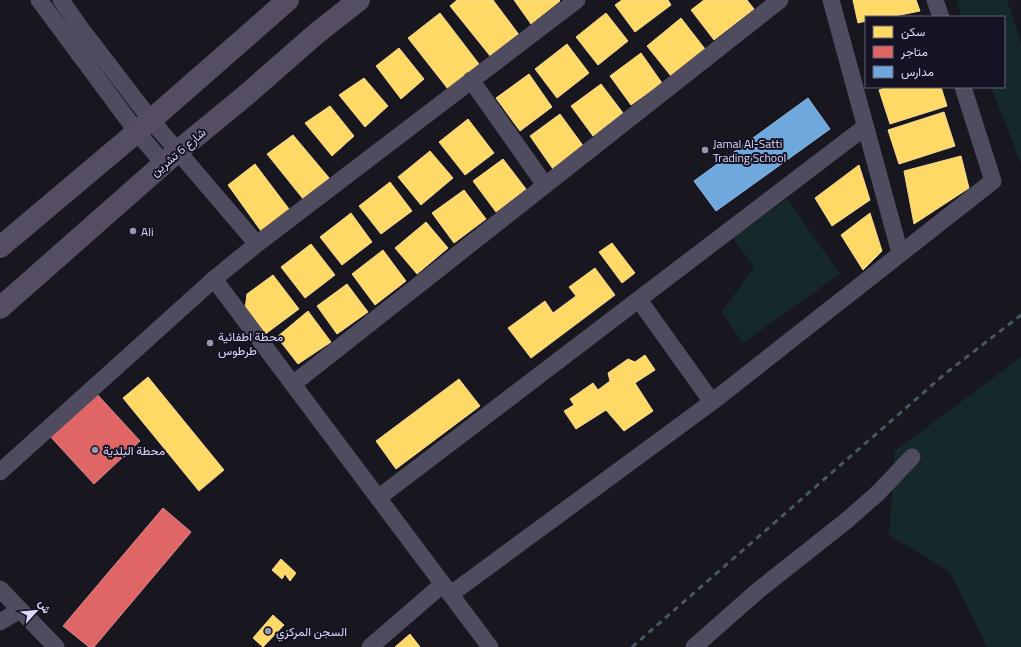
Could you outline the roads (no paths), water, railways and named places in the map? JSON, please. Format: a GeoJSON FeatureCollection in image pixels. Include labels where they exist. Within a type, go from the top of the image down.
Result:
{"type":"FeatureCollection","features":[{"type":"Feature","properties":{"kind":"main road"},"geometry":{"type":"LineString","coordinates":[[0,247],[144,126],[288,0]]}},
{"type":"Feature","properties":{"kind":"main road","name":"شارع 6 تشرين"},"geometry":{"type":"LineString","coordinates":[[0,308],[171,158],[317,33],[359,0]]}},
{"type":"Feature","properties":{"kind":"street"},"geometry":{"type":"LineString","coordinates":[[39,0],[171,158],[257,244]]}},
{"type":"Feature","properties":{"kind":"street"},"geometry":{"type":"LineString","coordinates":[[61,0],[144,126]]}},
{"type":"Feature","properties":{"kind":"street"},"geometry":{"type":"LineString","coordinates":[[0,472],[214,279],[257,244],[577,0]]}},
{"type":"Feature","properties":{"kind":"street"},"geometry":{"type":"LineString","coordinates":[[293,384],[780,0]]}},
{"type":"Feature","properties":{"kind":"street"},"geometry":{"type":"LineString","coordinates":[[831,0],[900,253]]}},
{"type":"Feature","properties":{"kind":"street"},"geometry":{"type":"LineString","coordinates":[[935,0],[941,16]]}},
{"type":"Feature","properties":{"kind":"street"},"geometry":{"type":"LineString","coordinates":[[471,80],[545,185]]}},
{"type":"Feature","properties":{"kind":"street"},"geometry":{"type":"LineString","coordinates":[[370,647],[447,589],[712,402],[993,181],[963,88]]}},
{"type":"Feature","properties":{"kind":"street"},"geometry":{"type":"LineString","coordinates":[[378,498],[866,127]]}},
{"type":"Feature","properties":{"kind":"street"},"geometry":{"type":"LineString","coordinates":[[214,279],[490,647]]}},
{"type":"Feature","properties":{"kind":"street"},"geometry":{"type":"LineString","coordinates":[[639,300],[712,402]]}},
{"type":"Feature","properties":{"kind":"street"},"geometry":{"type":"LineString","coordinates":[[694,647],[760,589],[846,521],[878,493],[912,456]]}},
{"type":"Feature","properties":{"kind":"street"},"geometry":{"type":"LineString","coordinates":[[0,589],[56,647]]}},
{"type":"Feature","properties":{"kind":"street"},"geometry":{"type":"LineString","coordinates":[[0,622],[20,610]]}},
{"type":"Feature","properties":{"kind":"railway"},"geometry":{"type":"LineString","coordinates":[[632,647],[946,373],[1021,315]]}},
{"type":"Feature","properties":{"kind":"place","name":"Jamal Al-Satti Trading School"},"geometry":{"type":"Point","coordinates":[705,150]}},
{"type":"Feature","properties":{"kind":"place","name":"Ali"},"geometry":{"type":"Point","coordinates":[133,231]}},
{"type":"Feature","properties":{"kind":"place","name":"محطة اطفائية طرطوس"},"geometry":{"type":"Point","coordinates":[210,343]}},
{"type":"Feature","properties":{"kind":"place","name":"محطة البلدية"},"geometry":{"type":"Point","coordinates":[95,450]}},
{"type":"Feature","properties":{"kind":"place","name":"السجن المركزي"},"geometry":{"type":"Point","coordinates":[268,631]}}]}
